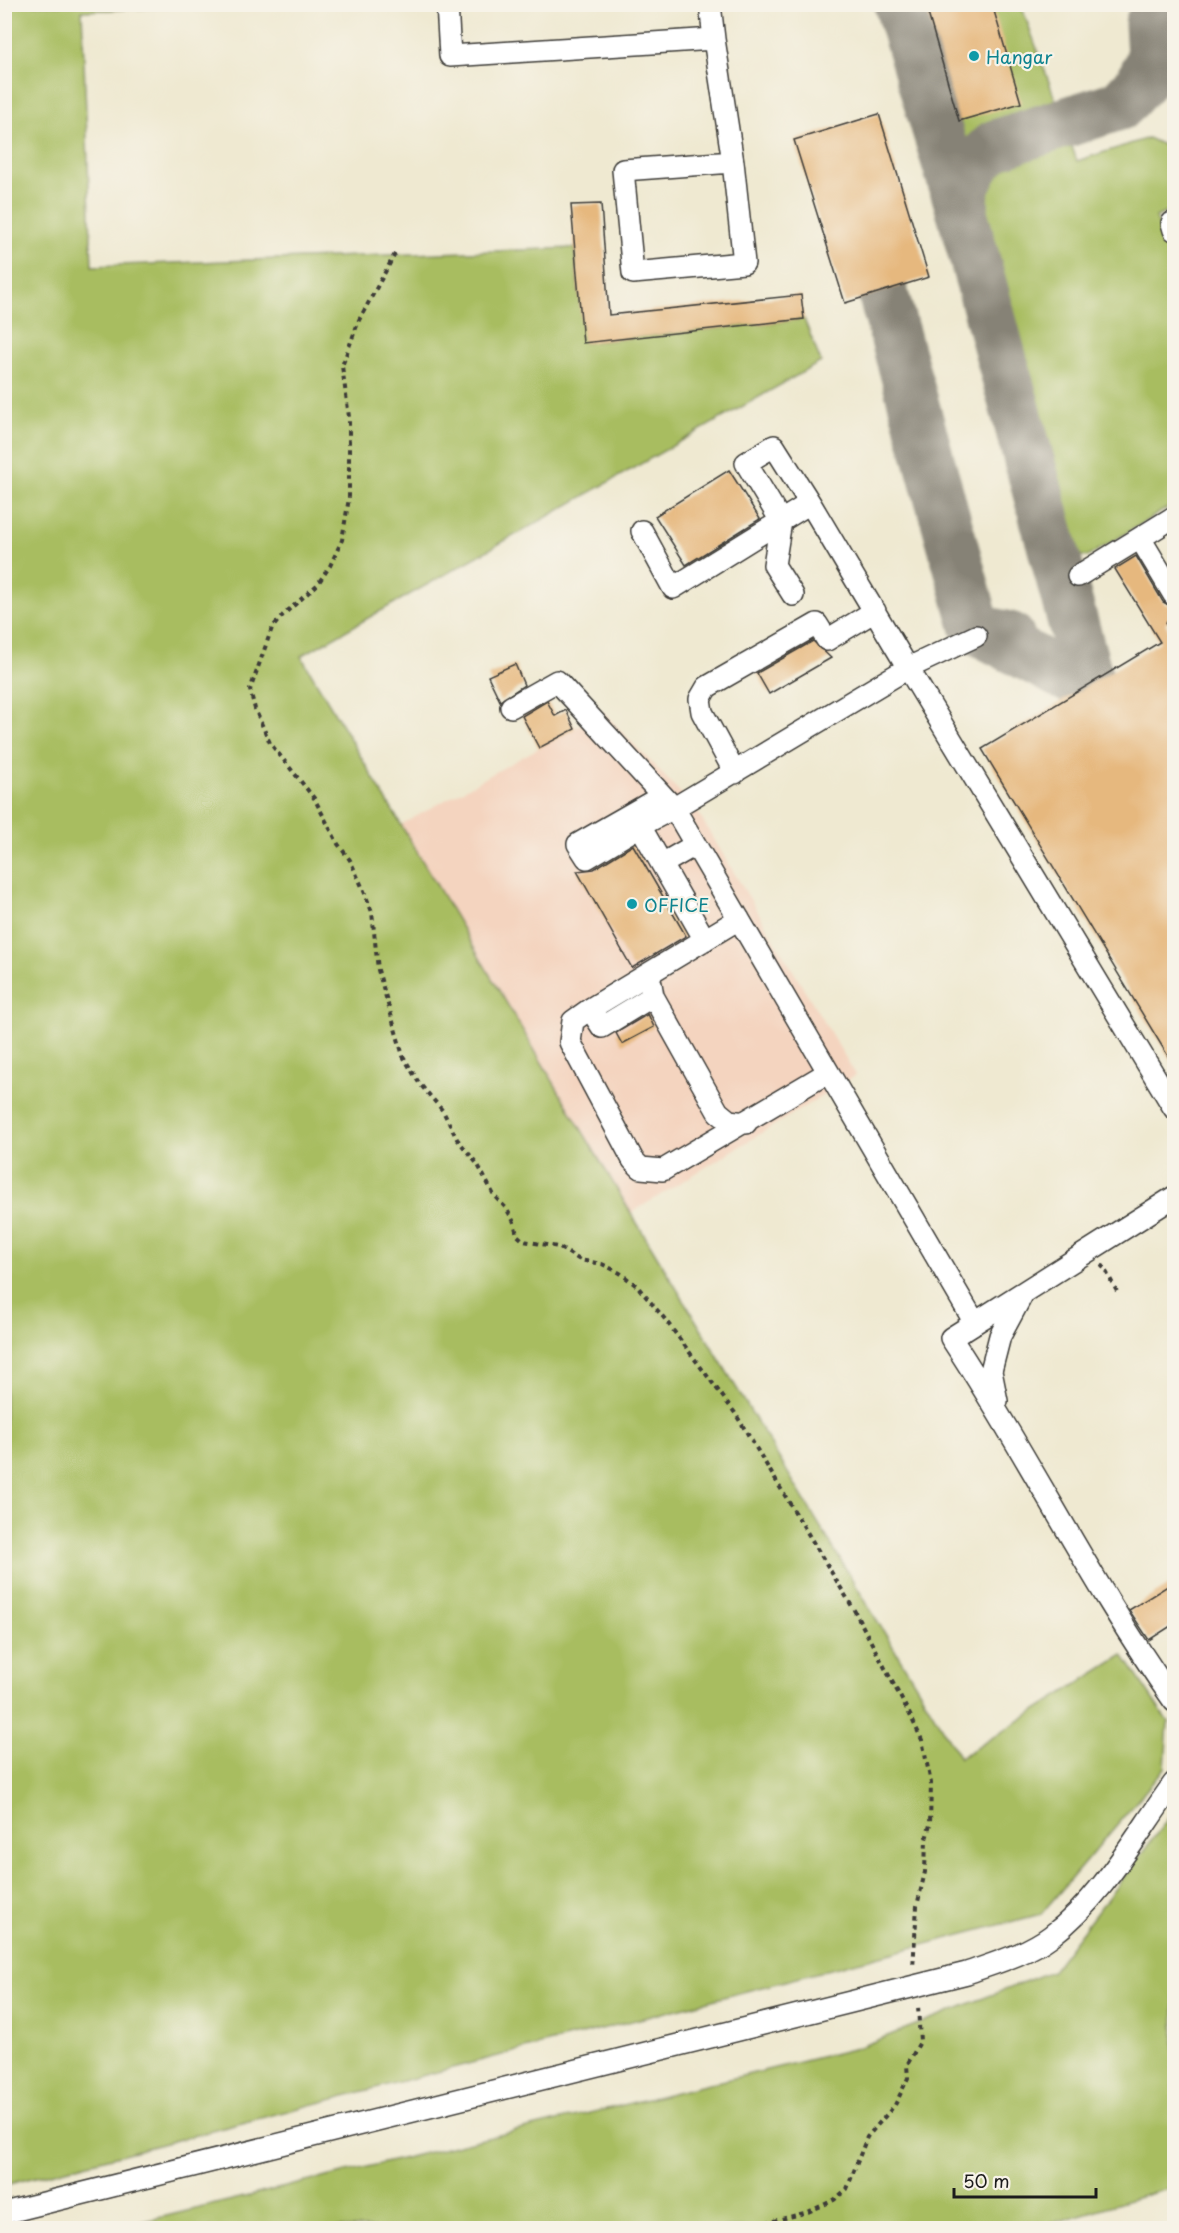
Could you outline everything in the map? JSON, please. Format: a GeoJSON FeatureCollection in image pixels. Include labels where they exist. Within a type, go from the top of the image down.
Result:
{"type":"FeatureCollection","features":[{"type":"Feature","properties":{"kind":"street"},"geometry":{"type":"LineString","coordinates":[[447,4],[450,56],[714,39]]}},
{"type":"Feature","properties":{"kind":"street"},"geometry":{"type":"LineString","coordinates":[[710,4],[733,162],[744,263],[633,273],[623,170],[733,162]]}},
{"type":"Feature","properties":{"kind":"street"},"geometry":{"type":"LineString","coordinates":[[793,595],[774,565],[781,521],[746,463],[774,446],[1174,1108]]}},
{"type":"Feature","properties":{"kind":"street"},"geometry":{"type":"LineString","coordinates":[[642,531],[673,588],[810,503]]}},
{"type":"Feature","properties":{"kind":"street"},"geometry":{"type":"LineString","coordinates":[[1078,576],[1174,517]]}},
{"type":"Feature","properties":{"kind":"street"},"geometry":{"type":"LineString","coordinates":[[1140,538],[1174,595]]}},
{"type":"Feature","properties":{"kind":"street"},"geometry":{"type":"LineString","coordinates":[[735,773],[702,712],[700,699],[707,687],[817,624],[827,640],[875,611]]}},
{"type":"Feature","properties":{"kind":"street"},"geometry":{"type":"LineString","coordinates":[[668,802],[640,826],[587,858],[578,844],[668,802],[735,773],[908,668],[976,636]]}},
{"type":"Feature","properties":{"kind":"street"},"geometry":{"type":"LineString","coordinates":[[512,707],[556,681],[668,802],[975,1323]]}},
{"type":"Feature","properties":{"kind":"street"},"geometry":{"type":"LineString","coordinates":[[640,826],[705,940]]}},
{"type":"Feature","properties":{"kind":"street"},"geometry":{"type":"LineString","coordinates":[[662,864],[695,845]]}},
{"type":"Feature","properties":{"kind":"street"},"geometry":{"type":"LineString","coordinates":[[739,919],[573,1021],[570,1042],[633,1160],[641,1168],[663,1170],[746,1124],[828,1073]]}},
{"type":"Feature","properties":{"kind":"street"},"geometry":{"type":"LineString","coordinates":[[658,968],[651,982],[653,996],[718,1112],[729,1120],[746,1124]]}},
{"type":"Feature","properties":{"kind":"street"},"geometry":{"type":"LineString","coordinates":[[591,1009],[602,1027],[653,996]]}},
{"type":"Feature","properties":{"kind":"street"},"geometry":{"type":"LineString","coordinates":[[1174,1197],[951,1338],[999,1410],[1136,1647],[1174,1701]]}},
{"type":"Feature","properties":{"kind":"street"},"geometry":{"type":"LineString","coordinates":[[999,1410],[991,1371],[1000,1336],[1023,1292]]}},
{"type":"Feature","properties":{"kind":"street"},"geometry":{"type":"LineString","coordinates":[[4,2213],[967,1973],[1025,1951],[1051,1937],[1100,1887],[1174,1783]]}},
{"type":"Feature","properties":{"kind":"path"},"geometry":{"type":"LineString","coordinates":[[395,254],[359,320],[342,366],[349,417],[349,498],[342,540],[334,560],[317,585],[272,628],[250,690],[255,709],[270,742],[314,798],[338,844],[350,860],[364,891],[372,912],[378,970],[403,1056],[419,1083],[443,1111],[457,1139],[468,1151],[495,1197],[506,1208],[514,1222],[517,1235],[524,1241],[558,1247],[580,1260],[602,1264],[620,1273],[637,1286],[664,1318],[735,1413],[853,1608],[910,1715],[922,1740],[931,1783],[925,1872],[918,1906],[913,1968],[920,2014],[920,2042],[907,2065],[908,2078],[902,2093],[867,2137],[847,2189],[834,2200],[816,2209],[747,2229]]}},
{"type":"Feature","properties":{"kind":"path"},"geometry":{"type":"LineString","coordinates":[[1094,1272],[1103,1266],[1119,1295]]}},
{"type":"Feature","properties":{"kind":"shaded area"},"geometry":{"type":"Polygon","coordinates":[[[603,712],[695,808],[856,1075],[631,1213],[397,827],[603,712]]]}},
{"type":"Feature","properties":{"kind":"green space"},"geometry":{"type":"Polygon","coordinates":[[[4,5],[225,5],[82,11],[92,266],[574,248],[584,343],[804,319],[821,362],[301,656],[631,1213],[960,1758],[1123,1655],[1168,1722],[1165,1768],[1041,1914],[5,2185],[4,5]]]}},
{"type":"Feature","properties":{"kind":"green space"},"geometry":{"type":"Polygon","coordinates":[[[909,5],[1021,5],[1057,104],[1048,116],[953,146],[909,5]]]}},
{"type":"Feature","properties":{"kind":"green space"},"geometry":{"type":"Polygon","coordinates":[[[1148,138],[1174,150],[1174,209],[1156,217],[1174,268],[1174,504],[1087,557],[1066,553],[976,220],[981,219],[977,206],[985,203],[980,187],[986,185],[984,174],[997,170],[995,165],[1014,159],[1012,154],[1055,140],[1060,148],[1071,144],[1077,161],[1148,138]]]}},
{"type":"Feature","properties":{"kind":"green space"},"geometry":{"type":"Polygon","coordinates":[[[1174,1811],[1174,2187],[1036,2228],[117,2228],[857,2048],[1052,1971],[1174,1811]]]}},
{"type":"Feature","properties":{"kind":"building","name":"Hangar"},"geometry":{"type":"Polygon","coordinates":[[[946,4],[992,4],[1021,103],[959,121],[927,10],[946,4]]]}},
{"type":"Feature","properties":{"kind":"building"},"geometry":{"type":"Polygon","coordinates":[[[879,114],[929,277],[845,303],[794,140],[879,114]]]}},
{"type":"Feature","properties":{"kind":"building"},"geometry":{"type":"Polygon","coordinates":[[[601,204],[609,315],[801,295],[804,319],[583,343],[571,205],[601,204]]]}},
{"type":"Feature","properties":{"kind":"building"},"geometry":{"type":"Polygon","coordinates":[[[729,470],[760,519],[686,565],[655,516],[729,470]]]}},
{"type":"Feature","properties":{"kind":"building"},"geometry":{"type":"Polygon","coordinates":[[[1136,556],[1163,602],[1174,608],[1174,617],[1165,623],[1172,635],[1174,633],[1174,1066],[982,749],[1160,642],[1115,569],[1136,556]]]}},
{"type":"Feature","properties":{"kind":"building"},"geometry":{"type":"Polygon","coordinates":[[[813,641],[831,658],[769,694],[757,673],[813,641]]]}},
{"type":"Feature","properties":{"kind":"building"},"geometry":{"type":"Polygon","coordinates":[[[515,664],[524,685],[500,701],[488,676],[515,664]]]}},
{"type":"Feature","properties":{"kind":"building"},"geometry":{"type":"Polygon","coordinates":[[[547,701],[555,716],[566,710],[575,729],[539,748],[522,716],[547,701]]]}},
{"type":"Feature","properties":{"kind":"building","name":"OFFICE"},"geometry":{"type":"Polygon","coordinates":[[[633,845],[686,936],[632,968],[577,871],[594,869],[633,845]]]}},
{"type":"Feature","properties":{"kind":"building"},"geometry":{"type":"Polygon","coordinates":[[[648,1014],[654,1027],[622,1044],[616,1033],[648,1014]]]}},
{"type":"Feature","properties":{"kind":"building"},"geometry":{"type":"Polygon","coordinates":[[[1174,1582],[1174,1624],[1149,1640],[1129,1610],[1174,1582]]]}},
{"type":"Feature","properties":{"kind":"taxiway"},"geometry":{"type":"LineString","coordinates":[[899,4],[963,216],[1091,689],[976,629]]}},
{"type":"Feature","properties":{"kind":"taxiway"},"geometry":{"type":"LineString","coordinates":[[963,216],[964,185],[978,161],[995,145],[1120,105],[1141,82],[1152,57],[1150,24]]}},
{"type":"Feature","properties":{"kind":"taxiway"},"geometry":{"type":"LineString","coordinates":[[883,293],[976,629],[1010,637]]}},
{"type":"Feature","properties":{"kind":"place","name":"Hangar"},"geometry":{"type":"Point","coordinates":[974,56]}},
{"type":"Feature","properties":{"kind":"place","name":"OFFICE"},"geometry":{"type":"Point","coordinates":[632,904]}}]}
